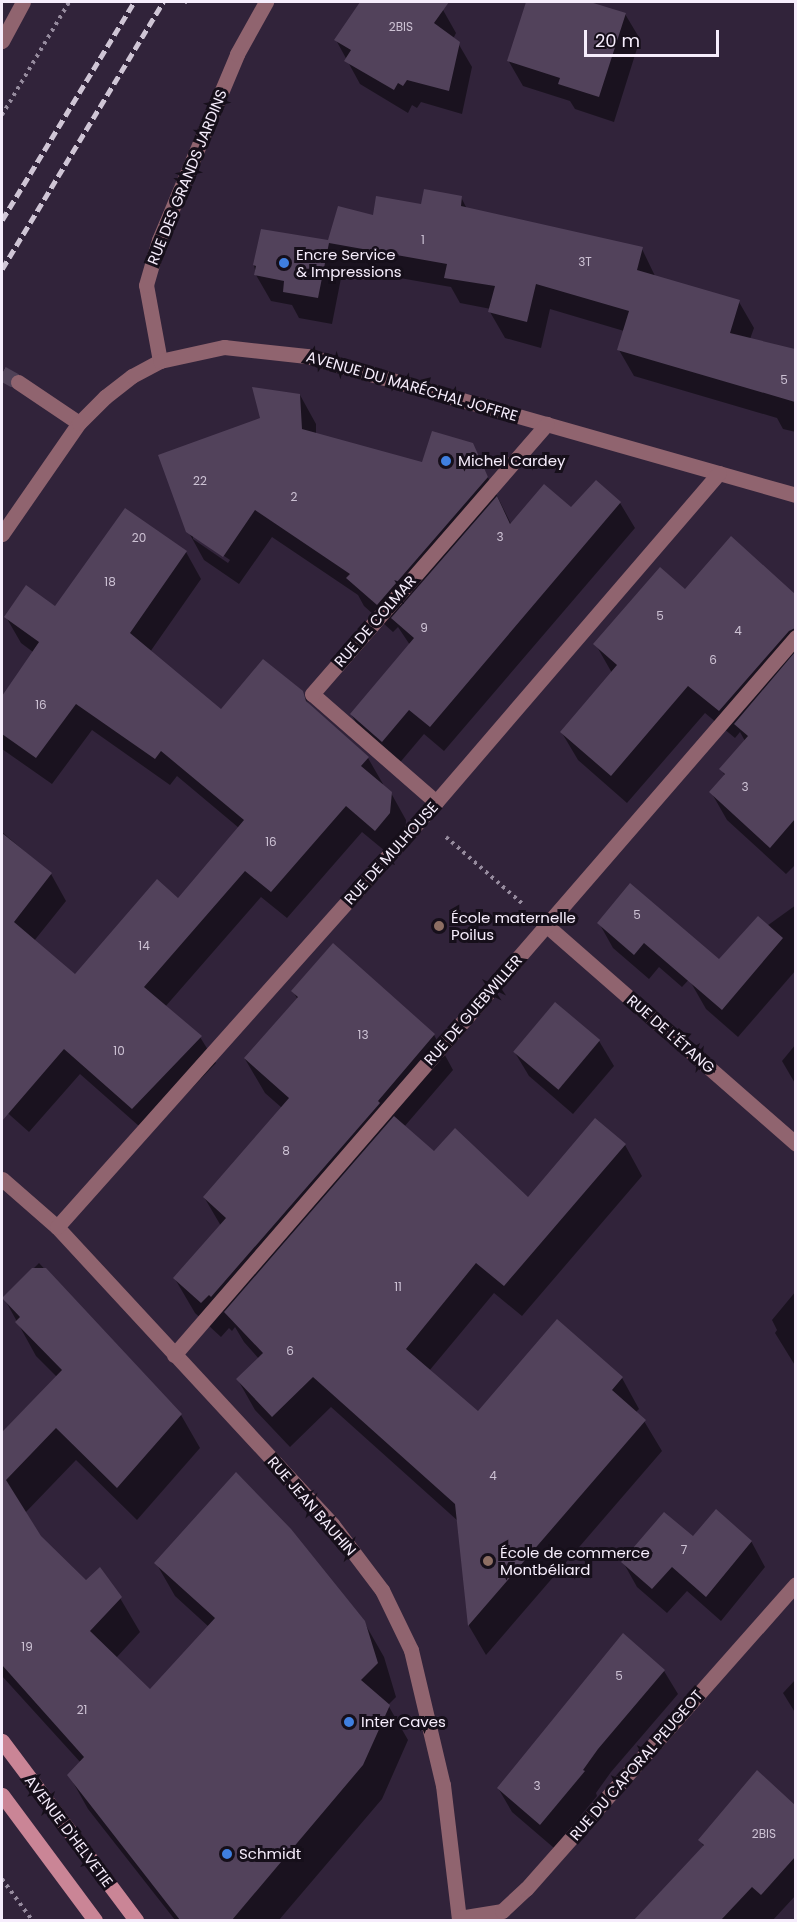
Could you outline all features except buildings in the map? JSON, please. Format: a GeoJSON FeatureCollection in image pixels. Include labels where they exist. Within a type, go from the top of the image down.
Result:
{"type":"FeatureCollection","features":[{"type":"Feature","properties":{"kind":"main road","name":"AVENUE D'HELVETIE"},"geometry":{"type":"LineString","coordinates":[[2,1741],[136,1920]]}},
{"type":"Feature","properties":{"kind":"main road"},"geometry":{"type":"LineString","coordinates":[[2,1795],[95,1920]]}},
{"type":"Feature","properties":{"kind":"street"},"geometry":{"type":"LineString","coordinates":[[2,41],[23,2]]}},
{"type":"Feature","properties":{"kind":"street","name":"RUE DES GRANDS JARDINS"},"geometry":{"type":"LineString","coordinates":[[160,361],[146,285],[159,240],[237,54],[266,2]]}},
{"type":"Feature","properties":{"kind":"street","name":"AVENUE DU MARÉCHAL JOFFRE"},"geometry":{"type":"LineString","coordinates":[[79,423],[114,390],[160,361],[224,346],[307,356],[795,495]]}},
{"type":"Feature","properties":{"kind":"street"},"geometry":{"type":"LineString","coordinates":[[2,534],[79,423],[18,382]]}},
{"type":"Feature","properties":{"kind":"street","name":"RUE DE COLMAR"},"geometry":{"type":"LineString","coordinates":[[436,802],[312,694],[547,424]]}},
{"type":"Feature","properties":{"kind":"street","name":"RUE DE MULHOUSE"},"geometry":{"type":"LineString","coordinates":[[57,1227],[423,817],[719,473]]}},
{"type":"Feature","properties":{"kind":"street","name":"RUE DE GUEBWILLER"},"geometry":{"type":"LineString","coordinates":[[174,1355],[795,637]]}},
{"type":"Feature","properties":{"kind":"street","name":"RUE DE L'ÉTANG"},"geometry":{"type":"LineString","coordinates":[[546,925],[795,1144]]}},
{"type":"Feature","properties":{"kind":"street","name":"RUE JEAN BAUHIN"},"geometry":{"type":"LineString","coordinates":[[2,1179],[57,1227],[332,1524],[382,1590],[411,1650],[442,1785],[459,1919]]}},
{"type":"Feature","properties":{"kind":"street","name":"RUE DU CAPORAL PEUGEOT"},"geometry":{"type":"LineString","coordinates":[[459,1919],[502,1911],[526,1889],[795,1584]]}},
{"type":"Feature","properties":{"kind":"path"},"geometry":{"type":"LineString","coordinates":[[2,115],[69,2]]}},
{"type":"Feature","properties":{"kind":"path"},"geometry":{"type":"LineString","coordinates":[[423,817],[546,925]]}},
{"type":"Feature","properties":{"kind":"path"},"geometry":{"type":"LineString","coordinates":[[2,1878],[32,1920]]}},
{"type":"Feature","properties":{"kind":"tunnel"},"geometry":{"type":"LineString","coordinates":[[2,373],[18,382]]}},
{"type":"Feature","properties":{"kind":"railway"},"geometry":{"type":"LineString","coordinates":[[2,220],[134,2]]}},
{"type":"Feature","properties":{"kind":"railway"},"geometry":{"type":"LineString","coordinates":[[2,269],[163,2]]}},
{"type":"Feature","properties":{"kind":"place","name":"Encre Service & Impressions"},"geometry":{"type":"Point","coordinates":[284,263]}},
{"type":"Feature","properties":{"kind":"place","name":"Michel Cardey"},"geometry":{"type":"Point","coordinates":[446,461]}},
{"type":"Feature","properties":{"kind":"place","name":"École maternelle Poilus"},"geometry":{"type":"Point","coordinates":[439,926]}},
{"type":"Feature","properties":{"kind":"place","name":"École de commerce Montbéliard"},"geometry":{"type":"Point","coordinates":[488,1561]}},
{"type":"Feature","properties":{"kind":"place","name":"Inter Caves"},"geometry":{"type":"Point","coordinates":[349,1722]}},
{"type":"Feature","properties":{"kind":"place","name":"Schmidt"},"geometry":{"type":"Point","coordinates":[227,1854]}}]}
